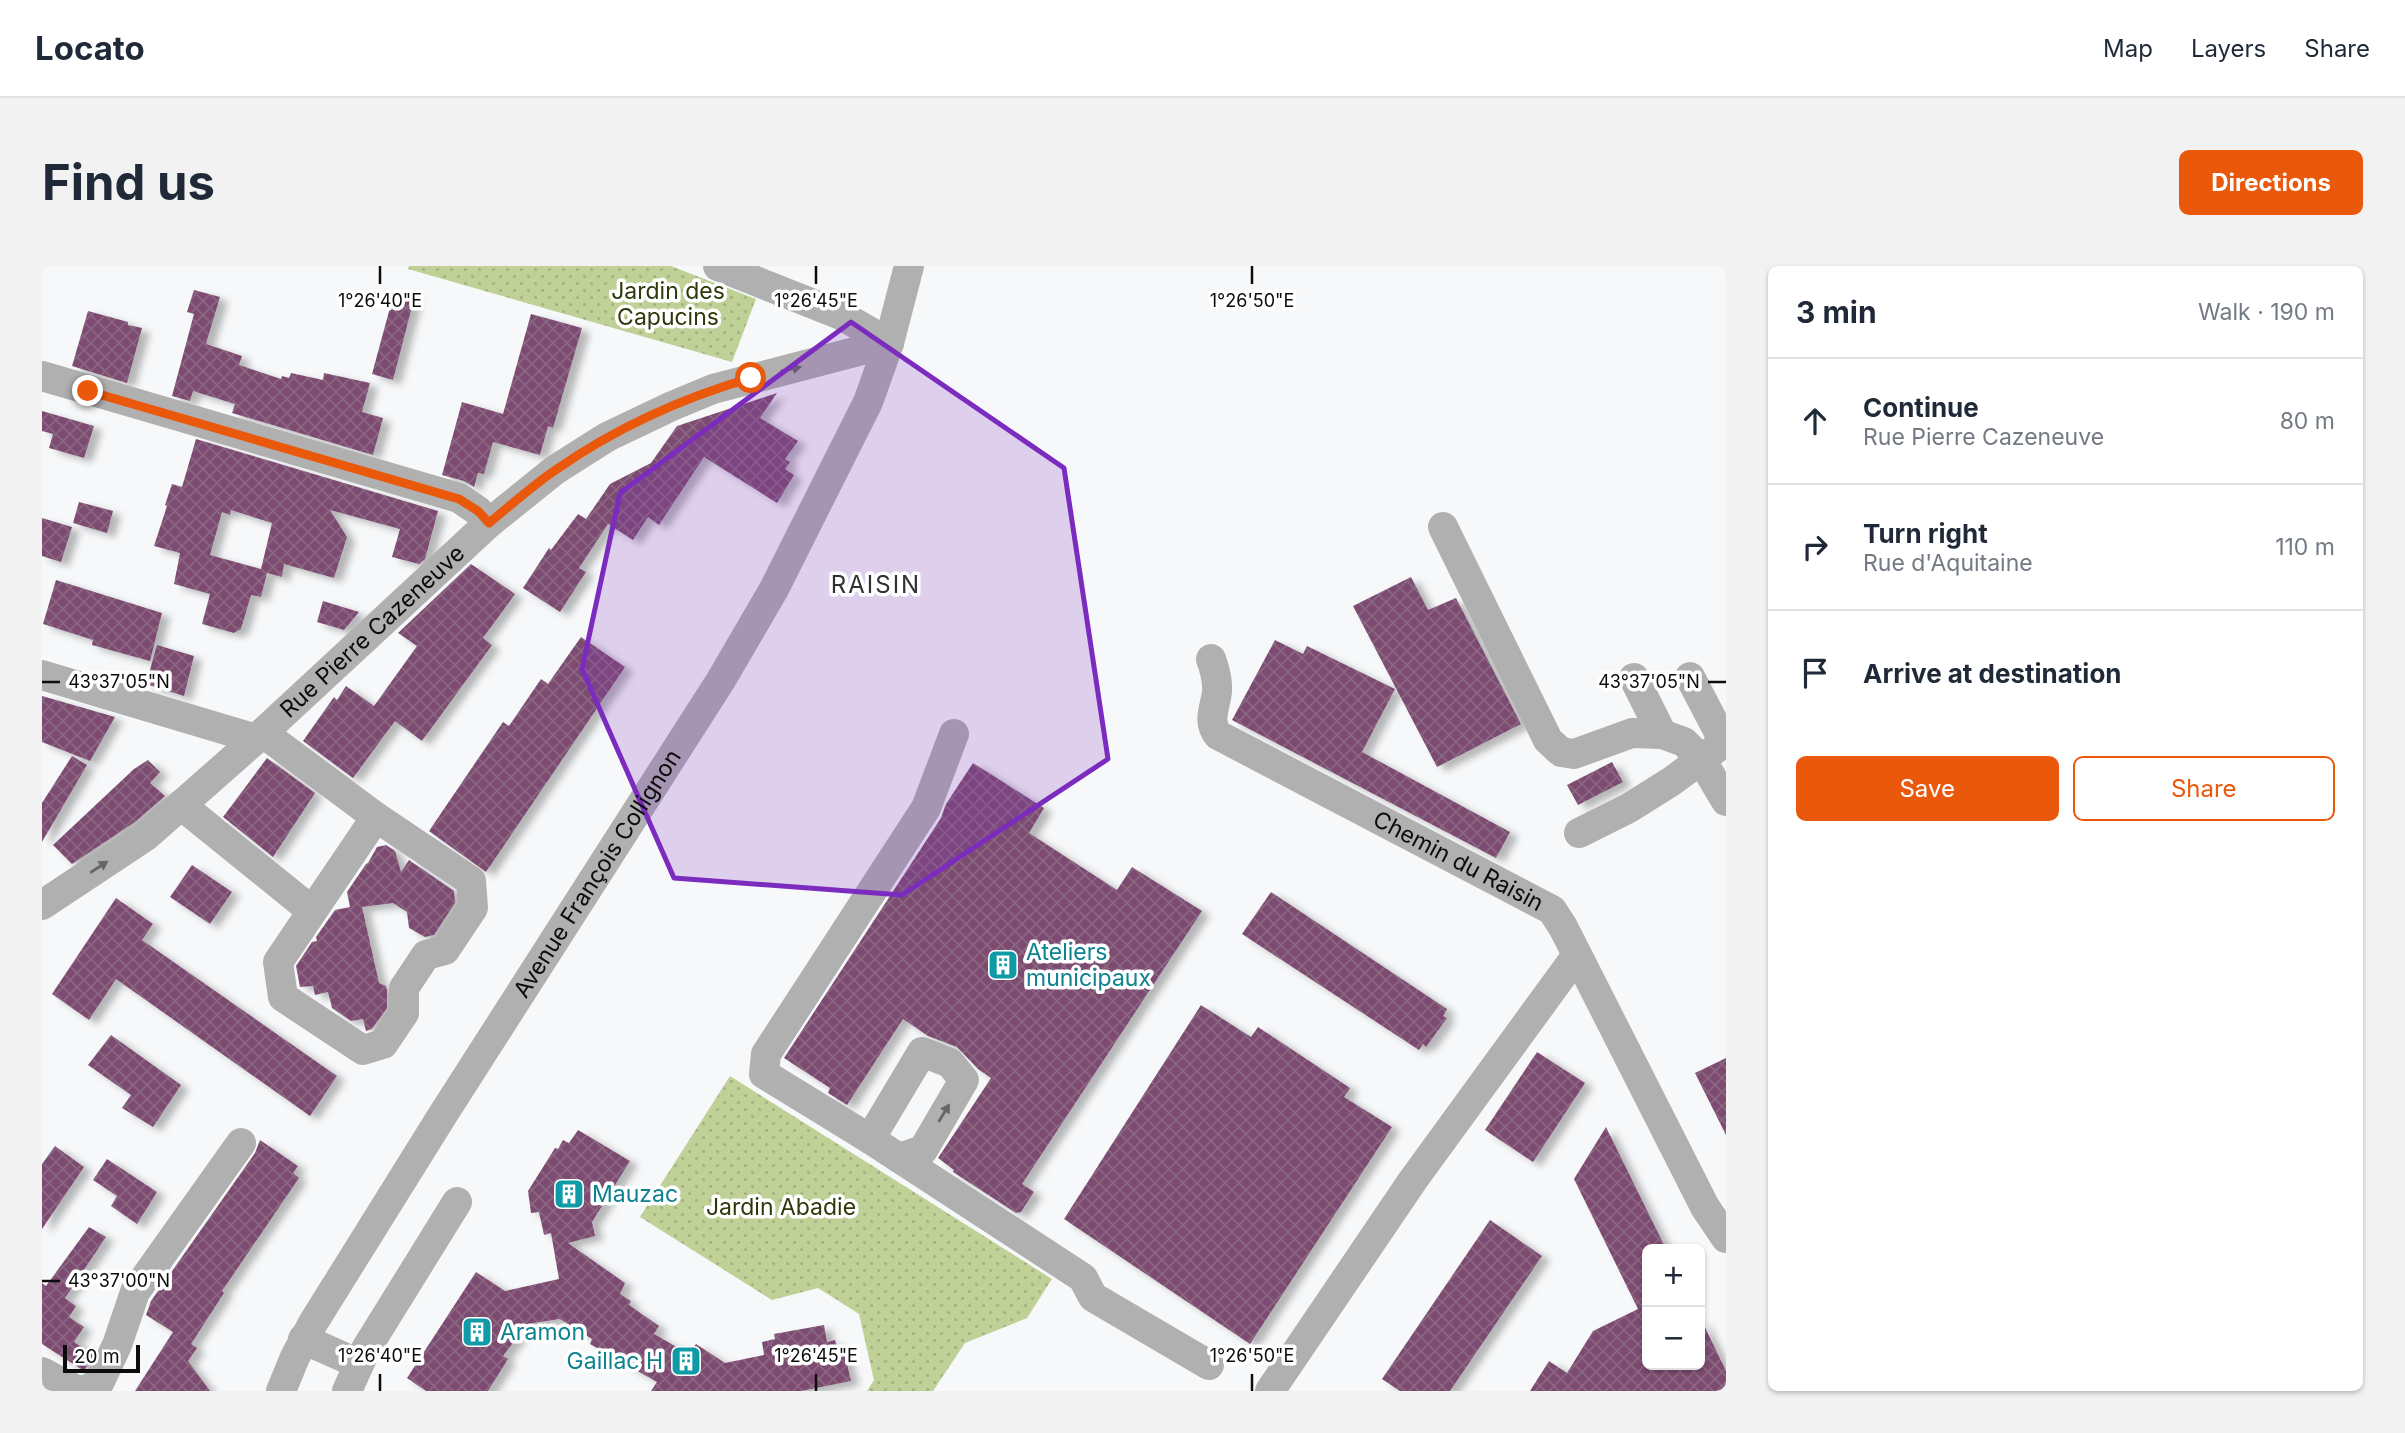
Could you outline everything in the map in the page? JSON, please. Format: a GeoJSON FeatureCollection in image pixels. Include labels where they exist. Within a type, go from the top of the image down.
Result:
{"type":"FeatureCollection","features":[{"type":"Feature","properties":{"kind":"street"},"geometry":{"type":"LineString","coordinates":[[718,266],[841,315],[889,343],[909,266]]}},
{"type":"Feature","properties":{"kind":"street","name":"Rue Pierre Cazeneuve"},"geometry":{"type":"LineString","coordinates":[[42,905],[146,836],[259,736],[489,523],[565,463],[607,437],[713,389],[889,343]]}},
{"type":"Feature","properties":{"kind":"street","name":"Avenue François Collignon"},"geometry":{"type":"LineString","coordinates":[[281,1391],[303,1339],[435,1127],[722,680],[774,589],[859,419],[889,343]]}},
{"type":"Feature","properties":{"kind":"street"},"geometry":{"type":"LineString","coordinates":[[42,376],[459,499],[478,511],[489,523]]}},
{"type":"Feature","properties":{"kind":"street"},"geometry":{"type":"LineString","coordinates":[[1443,527],[1548,740],[1561,752],[1574,754],[1632,733],[1662,734],[1717,747]]}},
{"type":"Feature","properties":{"kind":"street","name":"Chemin du Raisin"},"geometry":{"type":"LineString","coordinates":[[1211,659],[1217,682],[1213,728],[1218,735],[1552,910],[1705,1207],[1726,1238]]}},
{"type":"Feature","properties":{"kind":"street"},"geometry":{"type":"LineString","coordinates":[[42,675],[259,736],[471,881],[473,908],[444,950],[426,955],[404,988],[404,1013],[383,1044],[363,1050],[283,997],[278,962],[376,817]]}},
{"type":"Feature","properties":{"kind":"street"},"geometry":{"type":"LineString","coordinates":[[1690,677],[1717,747],[1726,801]]}},
{"type":"Feature","properties":{"kind":"street"},"geometry":{"type":"LineString","coordinates":[[1634,678],[1662,734]]}},
{"type":"Feature","properties":{"kind":"street"},"geometry":{"type":"LineString","coordinates":[[954,734],[926,808],[766,1054],[764,1074],[870,1139],[1083,1278],[1093,1297],[1209,1365]]}},
{"type":"Feature","properties":{"kind":"street"},"geometry":{"type":"LineString","coordinates":[[1579,833],[1629,808],[1672,781],[1717,747]]}},
{"type":"Feature","properties":{"kind":"street"},"geometry":{"type":"LineString","coordinates":[[181,805],[312,911]]}},
{"type":"Feature","properties":{"kind":"street"},"geometry":{"type":"LineString","coordinates":[[1270,1391],[1413,1180],[1577,955]]}},
{"type":"Feature","properties":{"kind":"street"},"geometry":{"type":"LineString","coordinates":[[870,1139],[922,1052],[950,1063],[964,1080],[922,1150],[899,1158]]}},
{"type":"Feature","properties":{"kind":"street"},"geometry":{"type":"LineString","coordinates":[[42,1372],[76,1390],[88,1390],[100,1381],[117,1345],[135,1292],[241,1143]]}},
{"type":"Feature","properties":{"kind":"street"},"geometry":{"type":"LineString","coordinates":[[347,1391],[359,1364],[408,1279],[457,1202]]}},
{"type":"Feature","properties":{"kind":"street"},"geometry":{"type":"LineString","coordinates":[[303,1339],[359,1364]]}},
{"type":"Feature","properties":{"kind":"highlighted area"},"geometry":{"type":"Polygon","coordinates":[[[851,322],[1064,468],[1108,759],[902,895],[674,878],[582,669],[620,493],[851,322]]]}},
{"type":"Feature","properties":{"kind":"green space","name":"Jardin des Capucins"},"geometry":{"type":"Polygon","coordinates":[[[409,266],[671,266],[756,299],[732,362],[408,269],[409,266]]]}},
{"type":"Feature","properties":{"kind":"green space","name":"Jardin Abadie"},"geometry":{"type":"Polygon","coordinates":[[[730,1076],[1052,1279],[1027,1318],[965,1343],[933,1391],[867,1391],[874,1380],[859,1314],[818,1288],[772,1300],[640,1217],[730,1076]]]}},
{"type":"Feature","properties":{"kind":"building"},"geometry":{"type":"Polygon","coordinates":[[[194,290],[220,297],[206,344],[242,356],[239,365],[281,379],[282,376],[289,378],[291,373],[323,380],[324,373],[370,383],[362,412],[383,418],[373,455],[232,413],[235,404],[193,391],[190,401],[172,396],[194,314],[187,312],[194,290]]]}},
{"type":"Feature","properties":{"kind":"building"},"geometry":{"type":"Polygon","coordinates":[[[394,293],[414,299],[393,380],[372,374],[394,293]]]}},
{"type":"Feature","properties":{"kind":"building"},"geometry":{"type":"Polygon","coordinates":[[[88,311],[142,328],[127,383],[72,366],[88,311]]]}},
{"type":"Feature","properties":{"kind":"building"},"geometry":{"type":"Polygon","coordinates":[[[531,314],[582,328],[553,428],[548,426],[540,455],[493,442],[484,474],[478,473],[474,487],[464,481],[442,475],[462,402],[503,414],[531,314]]]}},
{"type":"Feature","properties":{"kind":"building"},"geometry":{"type":"Polygon","coordinates":[[[777,393],[760,418],[798,441],[785,459],[790,462],[785,469],[794,475],[777,503],[704,457],[659,525],[648,517],[633,540],[608,524],[579,568],[586,572],[560,612],[523,588],[549,548],[551,550],[578,514],[586,519],[610,484],[651,463],[677,426],[777,393]]]}},
{"type":"Feature","properties":{"kind":"building"},"geometry":{"type":"Polygon","coordinates":[[[42,411],[94,426],[84,458],[49,448],[53,434],[42,431],[42,411]]]}},
{"type":"Feature","properties":{"kind":"building"},"geometry":{"type":"Polygon","coordinates":[[[196,439],[438,511],[425,559],[419,564],[392,557],[400,529],[330,510],[347,537],[334,578],[284,564],[282,577],[267,573],[261,597],[251,595],[241,629],[234,633],[202,624],[210,594],[174,584],[180,553],[154,546],[172,484],[182,487],[196,439]],[[231,510],[230,515],[222,512],[210,555],[261,569],[272,523],[231,510]]]}},
{"type":"Feature","properties":{"kind":"building"},"geometry":{"type":"Polygon","coordinates":[[[79,502],[113,511],[107,533],[73,523],[79,502]]]}},
{"type":"Feature","properties":{"kind":"building"},"geometry":{"type":"Polygon","coordinates":[[[42,518],[72,527],[61,562],[42,556],[42,518]]]}},
{"type":"Feature","properties":{"kind":"building"},"geometry":{"type":"Polygon","coordinates":[[[471,564],[515,594],[483,638],[492,645],[422,741],[395,721],[353,778],[303,741],[334,697],[337,700],[346,686],[374,706],[417,646],[398,633],[471,564]]]}},
{"type":"Feature","properties":{"kind":"building"},"geometry":{"type":"Polygon","coordinates":[[[1411,577],[1428,610],[1456,598],[1521,724],[1437,767],[1353,606],[1411,577]]]}},
{"type":"Feature","properties":{"kind":"building"},"geometry":{"type":"Polygon","coordinates":[[[56,580],[162,613],[150,661],[92,645],[93,640],[43,624],[56,580]]]}},
{"type":"Feature","properties":{"kind":"building"},"geometry":{"type":"Polygon","coordinates":[[[323,601],[359,612],[344,630],[317,622],[323,601]]]}},
{"type":"Feature","properties":{"kind":"building"},"geometry":{"type":"Polygon","coordinates":[[[581,637],[625,667],[486,872],[429,831],[503,722],[509,726],[541,679],[548,684],[581,637]]]}},
{"type":"Feature","properties":{"kind":"building"},"geometry":{"type":"Polygon","coordinates":[[[1275,640],[1303,654],[1307,646],[1395,689],[1362,752],[1510,832],[1496,858],[1232,720],[1275,640]]]}},
{"type":"Feature","properties":{"kind":"building"},"geometry":{"type":"Polygon","coordinates":[[[157,645],[194,656],[184,696],[146,684],[157,645]]]}},
{"type":"Feature","properties":{"kind":"building"},"geometry":{"type":"Polygon","coordinates":[[[42,696],[115,717],[90,761],[42,742],[42,696]]]}},
{"type":"Feature","properties":{"kind":"building"},"geometry":{"type":"Polygon","coordinates":[[[72,756],[87,765],[42,842],[42,803],[72,756]]]}},
{"type":"Feature","properties":{"kind":"building"},"geometry":{"type":"Polygon","coordinates":[[[267,758],[315,793],[273,857],[223,817],[267,758]]]}},
{"type":"Feature","properties":{"kind":"building"},"geometry":{"type":"Polygon","coordinates":[[[148,760],[160,772],[150,783],[165,796],[135,822],[72,864],[53,845],[134,769],[148,760]]]}},
{"type":"Feature","properties":{"kind":"building"},"geometry":{"type":"Polygon","coordinates":[[[1612,762],[1623,782],[1578,805],[1567,785],[1612,762]]]}},
{"type":"Feature","properties":{"kind":"building","name":"Ateliers municipaux"},"geometry":{"type":"Polygon","coordinates":[[[973,763],[1044,808],[1029,833],[1117,890],[1132,867],[1202,911],[1022,1184],[1034,1192],[1021,1212],[1016,1213],[953,1172],[954,1170],[938,1158],[991,1078],[978,1069],[957,1047],[928,1036],[903,1019],[847,1105],[828,1093],[830,1088],[784,1058],[941,818],[946,804],[973,763]]]}},
{"type":"Feature","properties":{"kind":"building"},"geometry":{"type":"Polygon","coordinates":[[[386,845],[395,851],[401,872],[409,860],[454,891],[455,903],[434,935],[425,937],[409,928],[407,912],[393,903],[362,907],[379,983],[386,986],[387,990],[387,1008],[372,1029],[366,1031],[363,1019],[351,1021],[332,1008],[328,992],[315,995],[313,986],[300,987],[296,966],[312,942],[317,941],[316,937],[335,910],[350,907],[347,892],[377,847],[386,845]]]}},
{"type":"Feature","properties":{"kind":"building"},"geometry":{"type":"Polygon","coordinates":[[[192,865],[232,892],[210,924],[170,897],[192,865]]]}},
{"type":"Feature","properties":{"kind":"building"},"geometry":{"type":"Polygon","coordinates":[[[1271,892],[1447,1009],[1443,1016],[1447,1018],[1426,1047],[1423,1044],[1419,1050],[1242,934],[1271,892]]]}},
{"type":"Feature","properties":{"kind":"building"},"geometry":{"type":"Polygon","coordinates":[[[116,898],[153,924],[142,940],[337,1076],[310,1116],[116,979],[89,1020],[52,994],[116,898]]]}},
{"type":"Feature","properties":{"kind":"building"},"geometry":{"type":"Polygon","coordinates":[[[1201,1005],[1251,1037],[1258,1027],[1350,1088],[1344,1097],[1392,1127],[1250,1344],[1064,1219],[1201,1005]]]}},
{"type":"Feature","properties":{"kind":"building"},"geometry":{"type":"Polygon","coordinates":[[[111,1035],[181,1085],[153,1127],[122,1108],[131,1095],[88,1065],[111,1035]]]}},
{"type":"Feature","properties":{"kind":"building"},"geometry":{"type":"Polygon","coordinates":[[[1537,1052],[1585,1083],[1533,1162],[1485,1130],[1537,1052]]]}},
{"type":"Feature","properties":{"kind":"building"},"geometry":{"type":"Polygon","coordinates":[[[1726,1058],[1726,1135],[1695,1073],[1726,1058]]]}},
{"type":"Feature","properties":{"kind":"building"},"geometry":{"type":"Polygon","coordinates":[[[1606,1127],[1664,1244],[1642,1244],[1642,1370],[1705,1370],[1705,1327],[1726,1371],[1726,1391],[1530,1391],[1549,1361],[1567,1373],[1593,1331],[1638,1309],[1574,1179],[1606,1127]]]}},
{"type":"Feature","properties":{"kind":"building"},"geometry":{"type":"Polygon","coordinates":[[[578,1130],[630,1161],[592,1222],[595,1236],[568,1243],[625,1283],[620,1294],[631,1301],[629,1305],[659,1326],[654,1334],[689,1354],[696,1344],[725,1363],[764,1355],[762,1342],[775,1339],[774,1334],[824,1325],[827,1342],[835,1340],[838,1352],[844,1351],[851,1381],[801,1391],[651,1391],[657,1382],[590,1344],[592,1339],[560,1319],[533,1323],[534,1330],[521,1332],[503,1356],[508,1359],[488,1391],[426,1391],[407,1378],[476,1272],[505,1291],[559,1279],[551,1233],[544,1235],[539,1212],[531,1213],[528,1191],[555,1148],[558,1149],[563,1140],[569,1143],[578,1130]]]}},
{"type":"Feature","properties":{"kind":"building"},"geometry":{"type":"Polygon","coordinates":[[[260,1140],[298,1166],[293,1173],[299,1178],[222,1291],[224,1293],[191,1344],[197,1348],[188,1361],[210,1391],[135,1391],[173,1332],[146,1315],[151,1301],[255,1153],[260,1140]]]}},
{"type":"Feature","properties":{"kind":"building"},"geometry":{"type":"Polygon","coordinates":[[[55,1146],[84,1167],[42,1229],[42,1164],[55,1146]]]}},
{"type":"Feature","properties":{"kind":"building"},"geometry":{"type":"Polygon","coordinates":[[[107,1159],[157,1192],[137,1224],[111,1206],[117,1196],[93,1180],[107,1159]]]}},
{"type":"Feature","properties":{"kind":"building"},"geometry":{"type":"Polygon","coordinates":[[[1490,1220],[1542,1256],[1450,1391],[1400,1391],[1382,1379],[1490,1220]]]}},
{"type":"Feature","properties":{"kind":"building"},"geometry":{"type":"Polygon","coordinates":[[[89,1227],[106,1237],[65,1298],[76,1306],[69,1317],[84,1327],[74,1342],[93,1355],[84,1371],[42,1344],[42,1283],[46,1286],[89,1227]]]}},
{"type":"Feature","properties":{"kind":"place","name":"Ateliers municipaux"},"geometry":{"type":"Point","coordinates":[1003,965]}},
{"type":"Feature","properties":{"kind":"place","name":"Mauzac"},"geometry":{"type":"Point","coordinates":[569,1194]}},
{"type":"Feature","properties":{"kind":"place","name":"Aramon"},"geometry":{"type":"Point","coordinates":[477,1332]}},
{"type":"Feature","properties":{"kind":"place","name":"Gaillac H"},"geometry":{"type":"Point","coordinates":[686,1361]}},
{"type":"Feature","properties":{"kind":"district","name":"RAISIN"},"geometry":{"type":"Point","coordinates":[876,584]}},
{"type":"Feature","properties":{"kind":"route"},"geometry":{"type":"LineString","coordinates":[[88,391],[459,499],[478,511],[489,523],[555,470],[607,437],[713,389],[751,378]]}}]}
